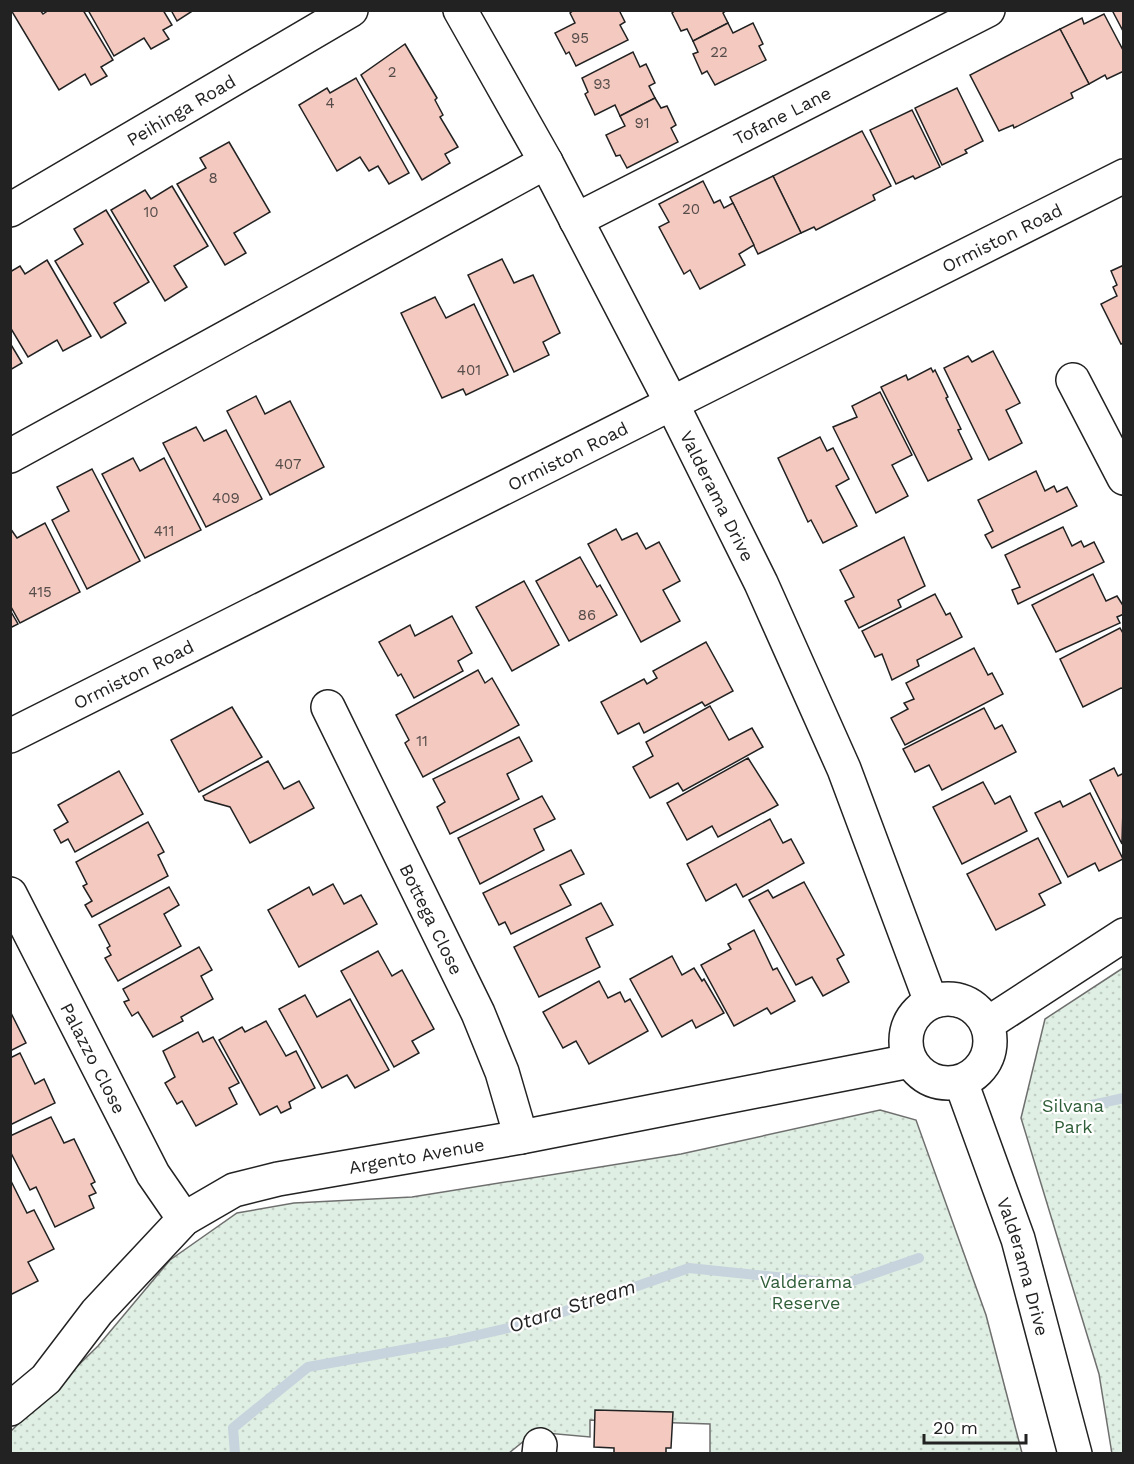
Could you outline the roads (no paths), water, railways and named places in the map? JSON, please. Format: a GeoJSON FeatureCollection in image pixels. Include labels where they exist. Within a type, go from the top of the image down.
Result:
{"type":"FeatureCollection","features":[{"type":"Feature","properties":{"kind":"street","name":"Peihinga Road"},"geometry":{"type":"LineString","coordinates":[[10,210],[351,10]]}},
{"type":"Feature","properties":{"kind":"street","name":"Valderama Drive"},"geometry":{"type":"LineString","coordinates":[[459,10],[546,162],[672,404],[760,583],[844,769],[931,1002]]}},
{"type":"Feature","properties":{"kind":"street","name":"Tofane Lane"},"geometry":{"type":"LineString","coordinates":[[576,220],[988,10]]}},
{"type":"Feature","properties":{"kind":"street"},"geometry":{"type":"LineString","coordinates":[[10,456],[546,162]]}},
{"type":"Feature","properties":{"kind":"street","name":"Ormiston Road"},"geometry":{"type":"LineString","coordinates":[[10,735],[1124,176]]}},
{"type":"Feature","properties":{"kind":"street"},"geometry":{"type":"LineString","coordinates":[[1072,380],[1111,422],[1124,478]]}},
{"type":"Feature","properties":{"kind":"street","name":"Bottega Close"},"geometry":{"type":"LineString","coordinates":[[328,707],[478,1013],[502,1071],[521,1137]]}},
{"type":"Feature","properties":{"kind":"street","name":"Palazzo Close"},"geometry":{"type":"LineString","coordinates":[[10,894],[153,1174],[184,1219]]}},
{"type":"Feature","properties":{"kind":"street"},"geometry":{"type":"LineString","coordinates":[[987,1024],[1124,935]]}},
{"type":"Feature","properties":{"kind":"street"},"geometry":{"type":"LineString","coordinates":[[953,999],[963,1002],[973,1007],[987,1024],[990,1044],[988,1054],[978,1071],[961,1082],[946,1084],[932,1081],[919,1072],[910,1061],[905,1047],[906,1034],[911,1020],[919,1009],[931,1002],[953,999]]}},
{"type":"Feature","properties":{"kind":"street","name":"Argento Avenue"},"geometry":{"type":"LineString","coordinates":[[10,1409],[46,1379],[97,1312],[184,1219],[234,1190],[278,1179],[521,1137],[910,1061]]}},
{"type":"Feature","properties":{"kind":"street","name":"Valderama Drive"},"geometry":{"type":"LineString","coordinates":[[961,1082],[1018,1239],[1075,1454]]}},
{"type":"Feature","properties":{"kind":"waterway","name":"Otara Stream"},"geometry":{"type":"LineString","coordinates":[[1078,1108],[1124,1098]]}},
{"type":"Feature","properties":{"kind":"waterway","name":"Otara Stream"},"geometry":{"type":"LineString","coordinates":[[235,1454],[233,1428],[308,1367],[447,1342],[534,1322],[689,1268],[844,1284],[919,1258]]}},
{"type":"Feature","properties":{"kind":"park label","name":"Silvana Park"},"geometry":{"type":"Point","coordinates":[1073,1115]}},
{"type":"Feature","properties":{"kind":"park label","name":"Valderama Reserve"},"geometry":{"type":"Point","coordinates":[806,1291]}}]}
